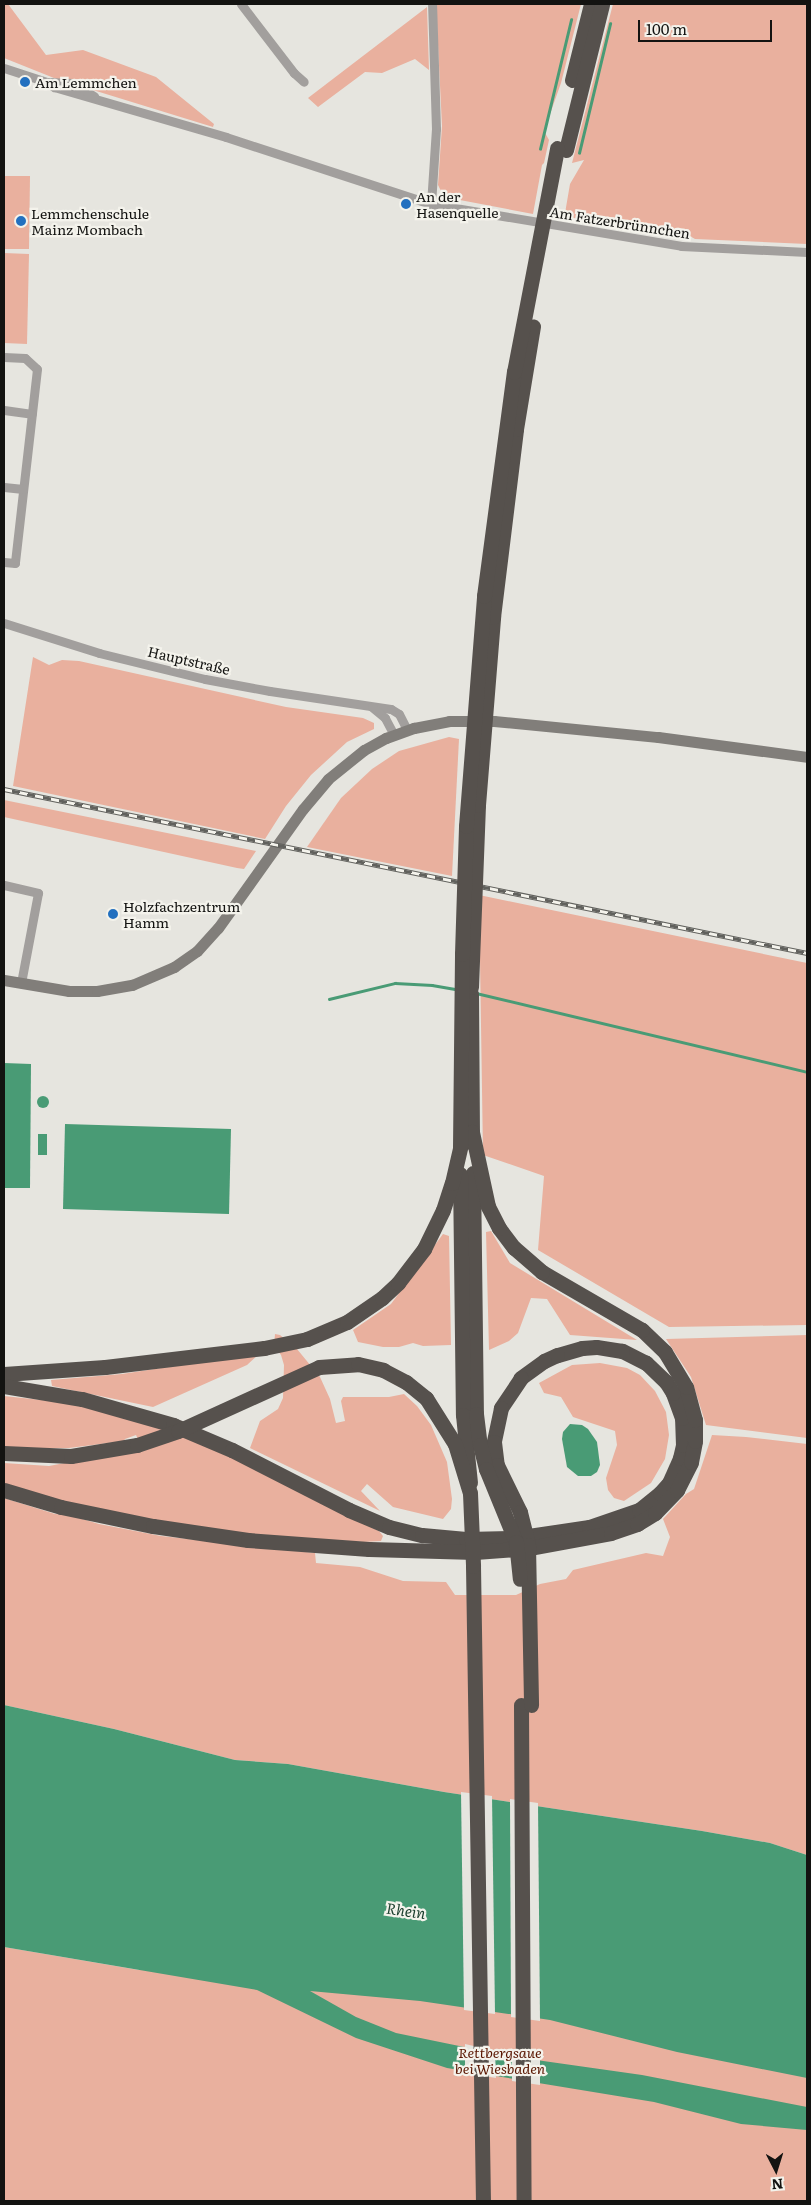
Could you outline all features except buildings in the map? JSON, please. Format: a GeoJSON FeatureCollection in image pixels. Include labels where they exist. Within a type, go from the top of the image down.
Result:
{"type":"FeatureCollection","features":[{"type":"Feature","properties":{"kind":"highway"},"geometry":{"type":"LineString","coordinates":[[482,2201],[470,1493],[463,1415],[460,1147],[462,954],[466,826],[482,615],[514,372],[591,4]]}},
{"type":"Feature","properties":{"kind":"highway"},"geometry":{"type":"LineString","coordinates":[[524,2201],[520,1570],[512,1530],[488,1474],[478,1430],[472,1132],[474,900],[481,758],[493,617],[510,476],[538,289],[562,149],[602,4]]}},
{"type":"Feature","properties":{"kind":"highway"},"geometry":{"type":"LineString","coordinates":[[4,1386],[90,1400],[173,1425],[232,1450],[348,1510],[406,1532],[443,1537],[576,1536],[611,1534],[637,1524],[655,1513],[671,1499],[683,1481],[693,1452],[695,1430],[692,1404],[676,1367],[651,1338],[633,1324],[542,1272],[510,1243],[488,1206],[472,1132]]}},
{"type":"Feature","properties":{"kind":"highway"},"geometry":{"type":"LineString","coordinates":[[4,1374],[104,1367],[245,1351],[286,1344],[327,1332],[365,1311],[392,1288],[412,1267],[434,1230],[452,1183],[460,1147]]}},
{"type":"Feature","properties":{"kind":"highway"},"geometry":{"type":"LineString","coordinates":[[4,1490],[61,1507],[153,1526],[248,1540],[310,1546],[475,1552],[522,1549],[576,1536],[627,1516],[651,1502],[669,1483],[683,1445],[682,1418],[676,1399],[666,1382],[641,1360],[609,1348],[596,1347],[570,1351],[557,1355],[533,1368],[521,1378],[507,1397],[495,1430],[497,1466],[524,1522],[530,1570],[532,2139],[524,2182]]}},
{"type":"Feature","properties":{"kind":"highway"},"geometry":{"type":"LineString","coordinates":[[4,1453],[71,1456],[137,1445],[178,1431],[306,1371],[332,1364],[358,1364],[395,1375],[426,1398],[455,1444],[470,1493]]}},
{"type":"Feature","properties":{"kind":"main road"},"geometry":{"type":"LineString","coordinates":[[4,980],[83,992],[119,988],[150,979],[180,963],[207,941],[231,912],[303,809],[328,779],[364,750],[407,730],[449,721],[494,721],[676,739],[807,757]]}},
{"type":"Feature","properties":{"kind":"street"},"geometry":{"type":"LineString","coordinates":[[240,4],[294,73],[304,82]]}},
{"type":"Feature","properties":{"kind":"street"},"geometry":{"type":"LineString","coordinates":[[4,68],[47,82],[74,83],[99,99],[226,137],[431,204],[436,129],[432,4]]}},
{"type":"Feature","properties":{"kind":"street","name":"Am Fatzerbrünnchen"},"geometry":{"type":"LineString","coordinates":[[431,204],[681,246],[807,252]]}},
{"type":"Feature","properties":{"kind":"street"},"geometry":{"type":"LineString","coordinates":[[4,357],[25,358],[37,369],[15,563],[4,562]]}},
{"type":"Feature","properties":{"kind":"street"},"geometry":{"type":"LineString","coordinates":[[4,410],[32,414]]}},
{"type":"Feature","properties":{"kind":"street"},"geometry":{"type":"LineString","coordinates":[[4,487],[23,489]]}},
{"type":"Feature","properties":{"kind":"street","name":"Hauptstraße"},"geometry":{"type":"LineString","coordinates":[[4,623],[106,655],[205,679],[395,712],[402,718],[407,730]]}},
{"type":"Feature","properties":{"kind":"street"},"geometry":{"type":"LineString","coordinates":[[372,707],[385,718],[394,736]]}},
{"type":"Feature","properties":{"kind":"street"},"geometry":{"type":"LineString","coordinates":[[4,885],[38,894],[21,983]]}},
{"type":"Feature","properties":{"kind":"green space"},"geometry":{"type":"Polygon","coordinates":[[[4,4],[8,4],[46,55],[83,50],[156,77],[214,124],[213,127],[54,78],[4,58],[4,4]]]}},
{"type":"Feature","properties":{"kind":"green space"},"geometry":{"type":"Polygon","coordinates":[[[436,4],[581,4],[561,83],[544,131],[549,140],[542,165],[533,214],[444,197],[438,185],[442,126],[436,4]]]}},
{"type":"Feature","properties":{"kind":"green space"},"geometry":{"type":"Polygon","coordinates":[[[613,4],[807,4],[807,244],[695,239],[688,235],[564,219],[570,184],[584,160],[572,163],[613,4]]]}},
{"type":"Feature","properties":{"kind":"green space"},"geometry":{"type":"Polygon","coordinates":[[[427,7],[429,70],[415,59],[382,73],[365,72],[318,107],[308,98],[427,7]]]}},
{"type":"Feature","properties":{"kind":"green space"},"geometry":{"type":"Polygon","coordinates":[[[4,176],[30,176],[29,249],[4,249],[4,176]]]}},
{"type":"Feature","properties":{"kind":"green space"},"geometry":{"type":"Polygon","coordinates":[[[4,253],[29,254],[27,344],[4,343],[4,253]]]}},
{"type":"Feature","properties":{"kind":"green space"},"geometry":{"type":"Polygon","coordinates":[[[33,657],[49,665],[62,660],[79,661],[286,707],[363,718],[374,723],[374,729],[347,742],[311,775],[286,806],[265,839],[13,786],[33,657]]]}},
{"type":"Feature","properties":{"kind":"green space"},"geometry":{"type":"Polygon","coordinates":[[[449,737],[459,739],[452,876],[307,847],[341,798],[372,769],[399,751],[449,737]]]}},
{"type":"Feature","properties":{"kind":"green space"},"geometry":{"type":"Polygon","coordinates":[[[4,800],[256,851],[244,869],[237,868],[4,817],[4,800]]]}},
{"type":"Feature","properties":{"kind":"green space"},"geometry":{"type":"Polygon","coordinates":[[[479,895],[807,963],[807,1325],[669,1327],[538,1250],[544,1176],[483,1155],[479,895]]]}},
{"type":"Feature","properties":{"kind":"green space"},"geometry":{"type":"Polygon","coordinates":[[[491,1231],[510,1263],[637,1340],[570,1335],[547,1299],[531,1298],[518,1333],[509,1341],[489,1350],[486,1232],[491,1231]]]}},
{"type":"Feature","properties":{"kind":"green space"},"geometry":{"type":"Polygon","coordinates":[[[443,1234],[449,1236],[451,1345],[423,1346],[413,1343],[399,1347],[383,1347],[358,1342],[353,1330],[391,1304],[443,1234]]]}},
{"type":"Feature","properties":{"kind":"green space"},"geometry":{"type":"Polygon","coordinates":[[[275,1334],[280,1335],[297,1349],[320,1377],[330,1399],[336,1423],[345,1421],[341,1401],[343,1397],[389,1397],[404,1394],[417,1406],[431,1425],[447,1462],[452,1499],[451,1509],[443,1519],[393,1507],[367,1484],[361,1491],[380,1511],[250,1448],[260,1421],[278,1409],[283,1398],[284,1365],[281,1355],[274,1346],[275,1334]]]}},
{"type":"Feature","properties":{"kind":"green space"},"geometry":{"type":"Polygon","coordinates":[[[807,1335],[807,1438],[706,1425],[691,1377],[666,1339],[807,1335]]]}},
{"type":"Feature","properties":{"kind":"green space"},"geometry":{"type":"Polygon","coordinates":[[[260,1353],[247,1365],[153,1407],[52,1386],[51,1380],[122,1374],[260,1353]]]}},
{"type":"Feature","properties":{"kind":"green space"},"geometry":{"type":"Polygon","coordinates":[[[600,1363],[627,1368],[640,1375],[655,1391],[666,1412],[669,1435],[665,1459],[651,1483],[624,1501],[614,1498],[608,1490],[606,1478],[617,1445],[615,1431],[573,1417],[561,1397],[544,1393],[539,1383],[572,1365],[600,1363]]]}},
{"type":"Feature","properties":{"kind":"green space"},"geometry":{"type":"Polygon","coordinates":[[[4,1396],[79,1404],[192,1437],[379,1531],[383,1536],[381,1541],[363,1542],[255,1535],[124,1518],[4,1486],[4,1463],[49,1466],[142,1448],[136,1435],[124,1441],[69,1448],[15,1449],[4,1447],[4,1396]]]}},
{"type":"Feature","properties":{"kind":"green space"},"geometry":{"type":"Polygon","coordinates":[[[712,1435],[807,1444],[807,1855],[770,1843],[702,1831],[444,1792],[288,1764],[235,1760],[114,1729],[4,1705],[4,1498],[55,1514],[69,1515],[99,1524],[161,1536],[315,1553],[316,1563],[360,1567],[403,1581],[446,1582],[455,1595],[516,1595],[540,1584],[566,1579],[573,1570],[646,1553],[663,1556],[670,1537],[663,1519],[686,1494],[694,1489],[712,1435]]]}},
{"type":"Feature","properties":{"kind":"green space","name":"Rettbergsaue bei Wiesbaden"},"geometry":{"type":"Polygon","coordinates":[[[4,1947],[139,1970],[807,1967],[807,2201],[4,2201],[4,1947]]]}},
{"type":"Feature","properties":{"kind":"water"},"geometry":{"type":"Polygon","coordinates":[[[4,1063],[31,1064],[30,1188],[4,1188],[4,1063]]]}},
{"type":"Feature","properties":{"kind":"water"},"geometry":{"type":"Polygon","coordinates":[[[43,1096],[49,1102],[43,1108],[37,1102],[43,1096]]]}},
{"type":"Feature","properties":{"kind":"water"},"geometry":{"type":"Polygon","coordinates":[[[65,1124],[231,1129],[229,1214],[63,1209],[65,1124]]]}},
{"type":"Feature","properties":{"kind":"water"},"geometry":{"type":"Polygon","coordinates":[[[38,1134],[47,1134],[47,1155],[38,1155],[38,1134]]]}},
{"type":"Feature","properties":{"kind":"water"},"geometry":{"type":"Polygon","coordinates":[[[570,1424],[582,1425],[588,1429],[597,1442],[600,1465],[597,1472],[591,1476],[578,1476],[567,1467],[562,1439],[563,1432],[570,1424]]]}},
{"type":"Feature","properties":{"kind":"water","name":"Rhein"},"geometry":{"type":"Polygon","coordinates":[[[4,1705],[114,1729],[235,1760],[288,1764],[444,1792],[702,1831],[770,1843],[807,1855],[807,2078],[677,2052],[550,2020],[420,2001],[310,1991],[356,2017],[396,2033],[508,2056],[642,2075],[807,2107],[807,2130],[741,2124],[654,2102],[447,2068],[356,2038],[257,1990],[4,1947],[4,1705]]]}},
{"type":"Feature","properties":{"kind":"pier"},"geometry":{"type":"Polygon","coordinates":[[[461,1792],[492,1796],[495,2014],[464,2010],[461,1792]]]}},
{"type":"Feature","properties":{"kind":"pier"},"geometry":{"type":"Polygon","coordinates":[[[510,1799],[538,1803],[540,2021],[511,2017],[510,1799]]]}},
{"type":"Feature","properties":{"kind":"pier"},"geometry":{"type":"Polygon","coordinates":[[[465,2044],[495,2051],[496,2078],[465,2073],[465,2044]]]}},
{"type":"Feature","properties":{"kind":"pier"},"geometry":{"type":"Polygon","coordinates":[[[512,2054],[540,2058],[540,2085],[512,2081],[512,2054]]]}},
{"type":"Feature","properties":{"kind":"waterway"},"geometry":{"type":"LineString","coordinates":[[540,149],[571,20]]}},
{"type":"Feature","properties":{"kind":"waterway"},"geometry":{"type":"LineString","coordinates":[[579,153],[610,24]]}},
{"type":"Feature","properties":{"kind":"waterway"},"geometry":{"type":"LineString","coordinates":[[329,999],[395,983],[432,985],[455,989]]}},
{"type":"Feature","properties":{"kind":"waterway"},"geometry":{"type":"LineString","coordinates":[[476,993],[807,1072]]}},
{"type":"Feature","properties":{"kind":"railway"},"geometry":{"type":"LineString","coordinates":[[4,789],[807,953]]}},
{"type":"Feature","properties":{"kind":"place","name":"Am Lemmchen"},"geometry":{"type":"Point","coordinates":[25,82]}},
{"type":"Feature","properties":{"kind":"place","name":"An der Hasenquelle"},"geometry":{"type":"Point","coordinates":[406,204]}},
{"type":"Feature","properties":{"kind":"place","name":"Lemmchenschule Mainz Mombach"},"geometry":{"type":"Point","coordinates":[21,221]}},
{"type":"Feature","properties":{"kind":"place","name":"Holzfachzentrum Hamm"},"geometry":{"type":"Point","coordinates":[113,914]}}]}
